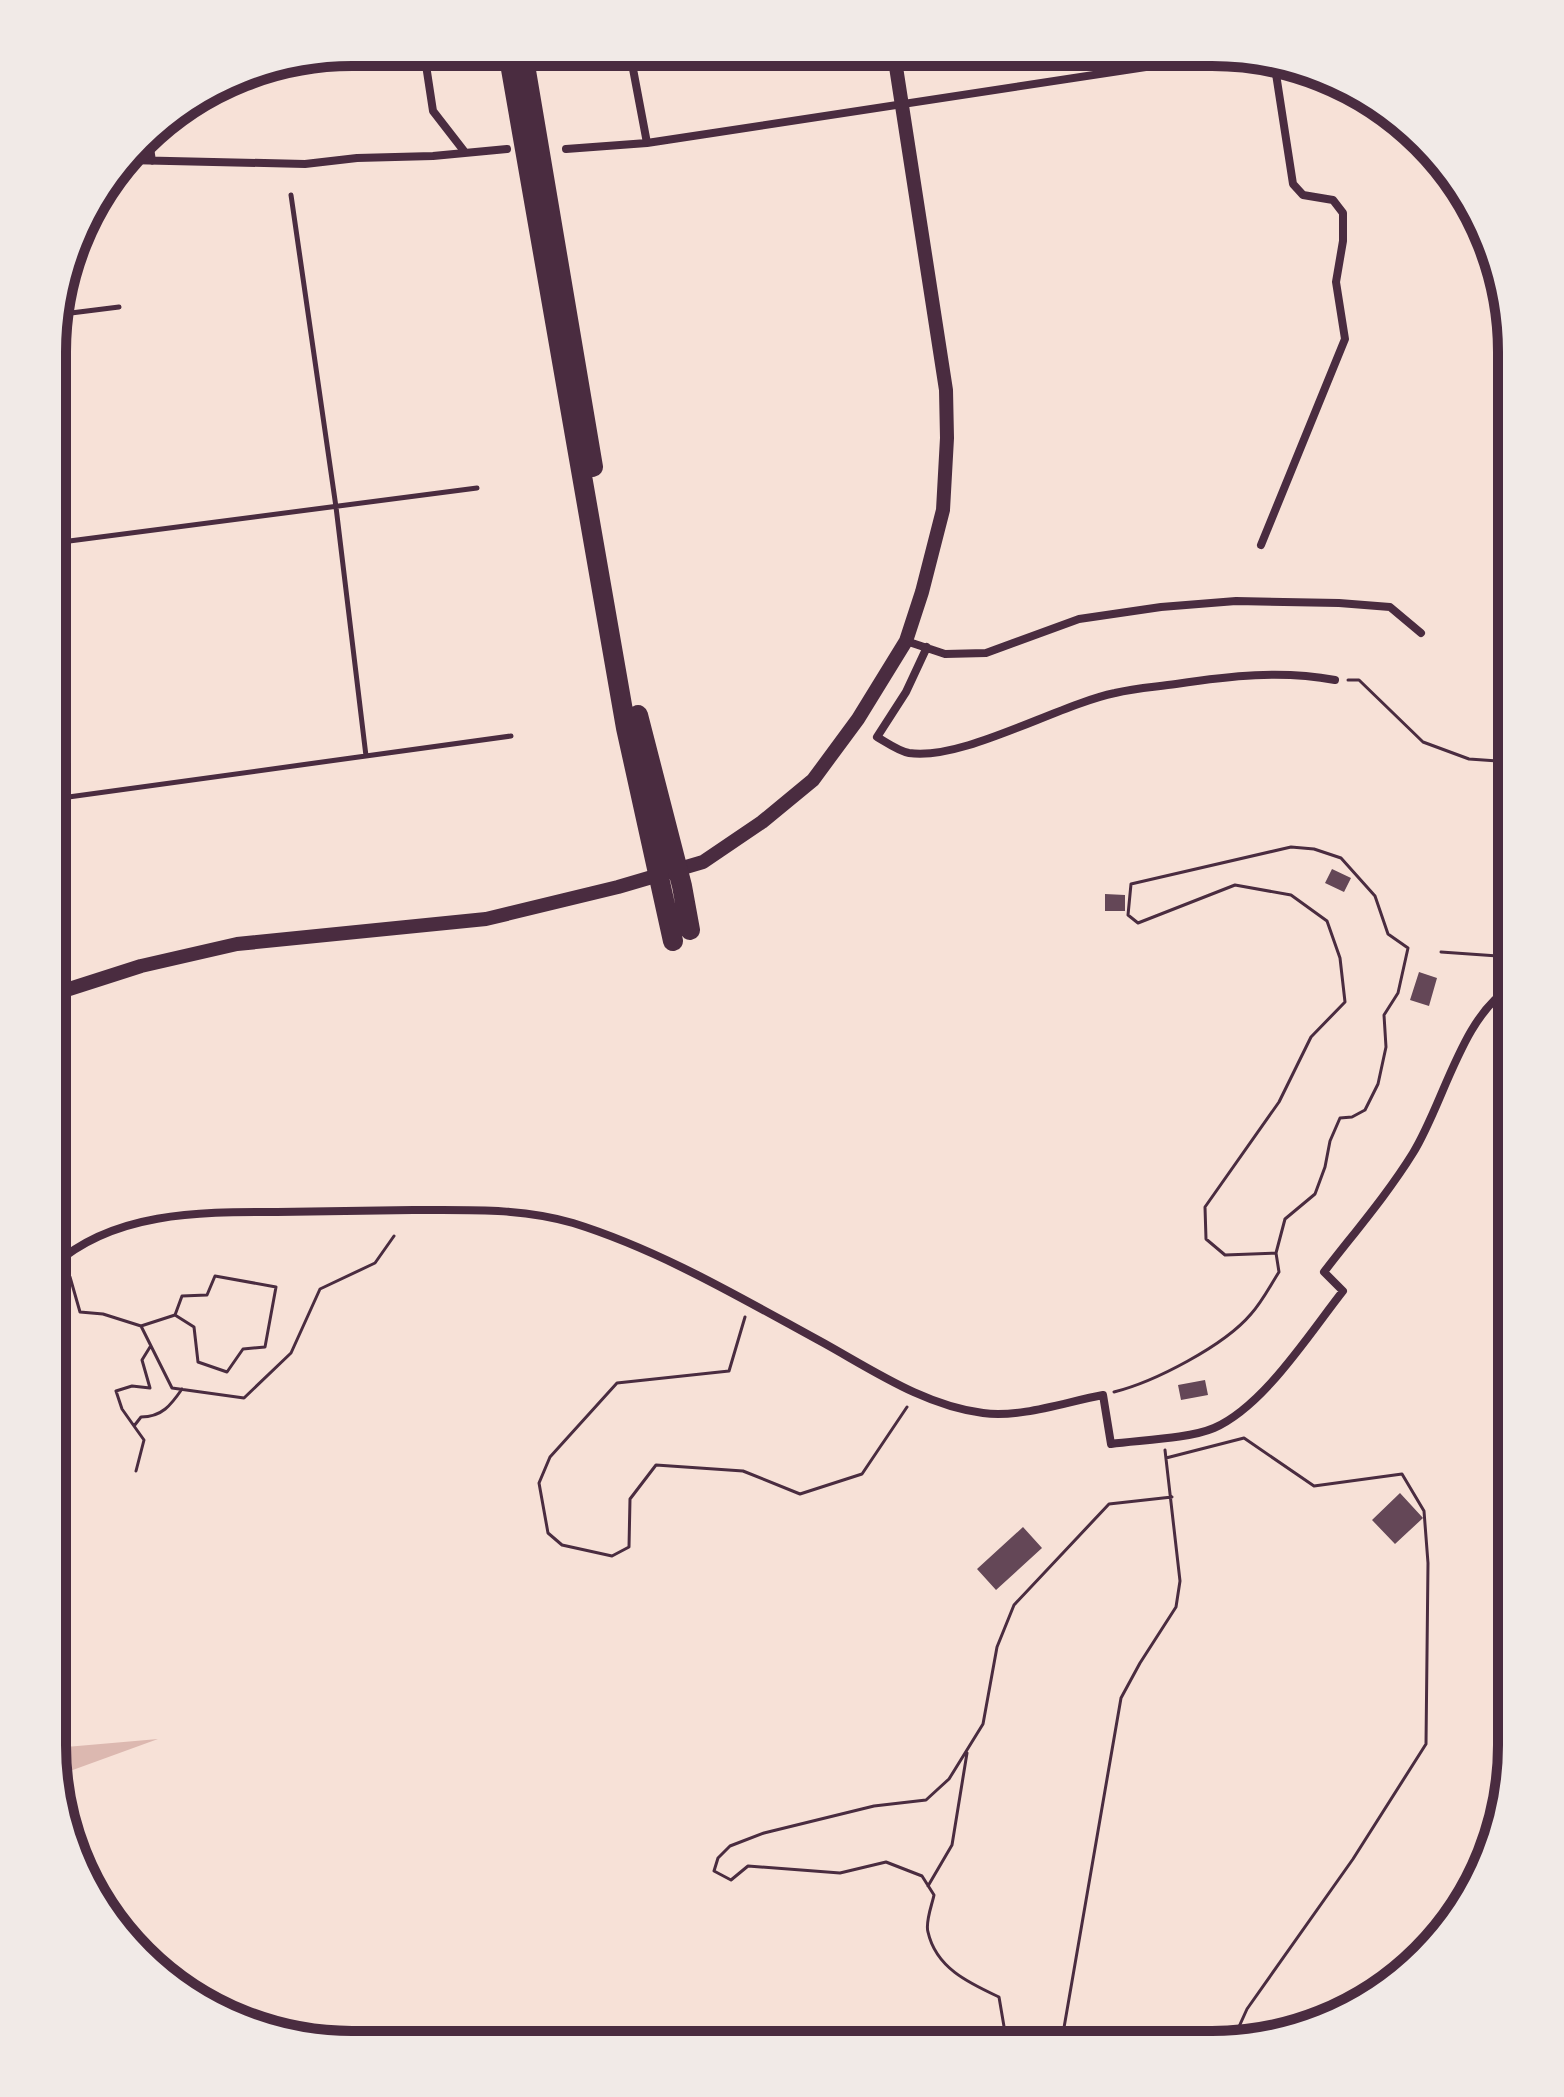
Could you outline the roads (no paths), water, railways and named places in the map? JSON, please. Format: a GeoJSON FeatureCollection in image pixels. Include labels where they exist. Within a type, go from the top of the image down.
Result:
{"type":"FeatureCollection","features":[{"type":"Feature","properties":{"kind":"highway"},"geometry":{"type":"LineString","coordinates":[[510,66],[626,728],[665,855]]}},
{"type":"Feature","properties":{"kind":"highway"},"geometry":{"type":"LineString","coordinates":[[525,66],[639,724],[682,936]]}},
{"type":"Feature","properties":{"kind":"main road"},"geometry":{"type":"LineString","coordinates":[[66,990],[141,966],[237,944],[486,919],[618,887],[703,862],[762,822],[813,780],[858,719],[906,641],[943,510],[946,390],[896,66]]}},
{"type":"Feature","properties":{"kind":"street"},"geometry":{"type":"LineString","coordinates":[[426,66],[433,111],[464,151]]}},
{"type":"Feature","properties":{"kind":"street"},"geometry":{"type":"LineString","coordinates":[[632,66],[647,143]]}},
{"type":"Feature","properties":{"kind":"street"},"geometry":{"type":"LineString","coordinates":[[566,149],[647,143],[1152,66]]}},
{"type":"Feature","properties":{"kind":"street"},"geometry":{"type":"LineString","coordinates":[[1261,545],[1345,339],[1336,282],[1343,241],[1343,213],[1333,200],[1303,195],[1293,184],[1276,74]]}},
{"type":"Feature","properties":{"kind":"street"},"geometry":{"type":"LineString","coordinates":[[140,161],[305,164],[507,149]]}},
{"type":"Feature","properties":{"kind":"street"},"geometry":{"type":"LineString","coordinates":[[150,150],[152,161]]}},
{"type":"Feature","properties":{"kind":"street"},"geometry":{"type":"LineString","coordinates":[[906,641],[945,654],[986,653],[1079,619],[1161,607],[1236,601],[1390,607],[1421,633]]}},
{"type":"Feature","properties":{"kind":"street"},"geometry":{"type":"LineString","coordinates":[[927,647],[906,692],[877,737],[906,753],[960,748],[1079,703],[1115,693],[1254,674],[1309,675],[1335,680]]}},
{"type":"Feature","properties":{"kind":"street"},"geometry":{"type":"LineString","coordinates":[[66,1258],[98,1237],[145,1220],[203,1212],[500,1210],[570,1222],[636,1245],[905,1388],[951,1407],[986,1414],[1020,1412],[1103,1395],[1111,1444],[1210,1429],[1232,1419],[1257,1399],[1343,1291],[1324,1272],[1411,1156],[1432,1121],[1473,1023],[1498,994]]}},
{"type":"Feature","properties":{"kind":"lane"},"geometry":{"type":"LineString","coordinates":[[291,195],[336,507],[366,756]]}},
{"type":"Feature","properties":{"kind":"lane"},"geometry":{"type":"LineString","coordinates":[[68,313],[119,307]]}},
{"type":"Feature","properties":{"kind":"lane"},"geometry":{"type":"LineString","coordinates":[[66,541],[477,488]]}},
{"type":"Feature","properties":{"kind":"lane"},"geometry":{"type":"LineString","coordinates":[[66,797],[511,736]]}}]}
